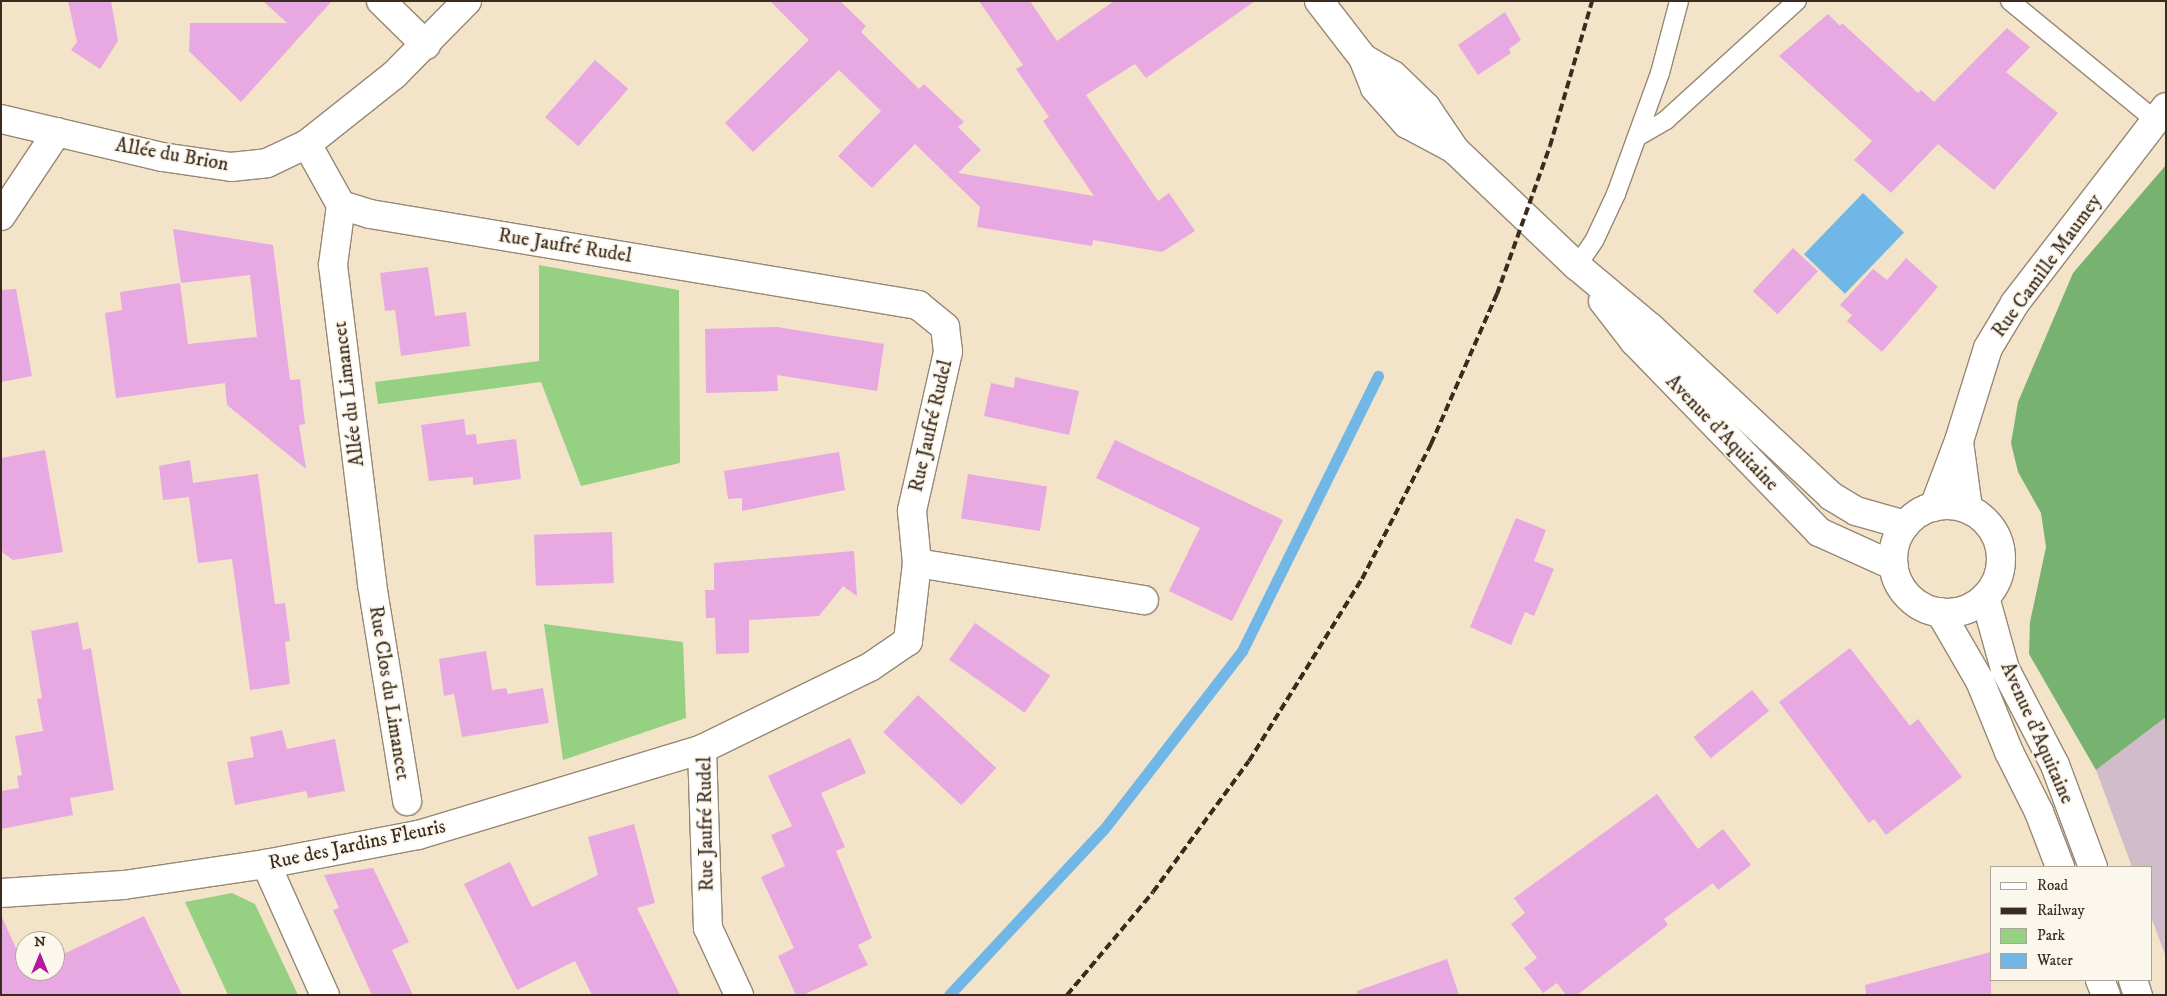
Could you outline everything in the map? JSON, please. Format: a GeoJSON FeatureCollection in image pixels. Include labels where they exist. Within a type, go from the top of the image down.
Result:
{"type":"FeatureCollection","features":[{"type":"Feature","properties":{"kind":"street"},"geometry":{"type":"LineString","coordinates":[[381,1],[426,46]]}},
{"type":"Feature","properties":{"kind":"street","name":"Allée du Brion"},"geometry":{"type":"LineString","coordinates":[[1,119],[162,157],[231,168],[267,163],[307,144],[426,46],[467,1]]}},
{"type":"Feature","properties":{"kind":"street","name":"Avenue d'Aquitaine"},"geometry":{"type":"LineString","coordinates":[[1320,1],[1363,58],[1375,88],[1407,124],[1455,150],[1577,266],[1650,326],[1831,496],[1856,511],[1904,525]]}},
{"type":"Feature","properties":{"kind":"street","name":"Rue Camille Maumey"},"geometry":{"type":"LineString","coordinates":[[1934,506],[1959,441],[1988,348],[2015,303],[2160,113]]}},
{"type":"Feature","properties":{"kind":"street"},"geometry":{"type":"LineString","coordinates":[[1,216],[57,132]]}},
{"type":"Feature","properties":{"kind":"street"},"geometry":{"type":"LineString","coordinates":[[307,144],[341,205]]}},
{"type":"Feature","properties":{"kind":"street","name":"Rue Jaufré Rudel"},"geometry":{"type":"LineString","coordinates":[[341,205],[370,214],[918,305],[945,326],[948,352],[912,511],[917,563],[908,641],[870,667],[702,749],[708,928],[739,995]]}},
{"type":"Feature","properties":{"kind":"street","name":"Allée du Limancet"},"geometry":{"type":"LineString","coordinates":[[341,205],[333,265],[372,584]]}},
{"type":"Feature","properties":{"kind":"street","name":"Avenue d'Aquitaine"},"geometry":{"type":"LineString","coordinates":[[1577,266],[1634,342],[1819,532],[1894,566]]}},
{"type":"Feature","properties":{"kind":"street","name":"Rue Camille Maumey"},"geometry":{"type":"LineString","coordinates":[[1959,441],[1968,509]]}},
{"type":"Feature","properties":{"kind":"street"},"geometry":{"type":"LineString","coordinates":[[1934,506],[1968,509],[1983,518],[1994,532],[2000,548],[1998,575],[1985,597],[1964,609],[1940,612],[1911,599],[1901,587],[1894,566],[1896,540],[1904,525],[1918,514],[1934,506]]}},
{"type":"Feature","properties":{"kind":"street"},"geometry":{"type":"LineString","coordinates":[[917,563],[1144,600]]}},
{"type":"Feature","properties":{"kind":"street","name":"Rue Clos du Limancet"},"geometry":{"type":"LineString","coordinates":[[372,584],[407,801]]}},
{"type":"Feature","properties":{"kind":"street","name":"Avenue d'Aquitaine"},"geometry":{"type":"LineString","coordinates":[[1985,597],[2005,669],[2055,766],[2093,866]]}},
{"type":"Feature","properties":{"kind":"street","name":"Avenue d'Aquitaine"},"geometry":{"type":"LineString","coordinates":[[1940,612],[1980,681],[2009,752],[2039,812],[2060,866]]}},
{"type":"Feature","properties":{"kind":"street","name":"Rue des Jardins Fleuris"},"geometry":{"type":"LineString","coordinates":[[1,893],[124,885],[266,864],[418,835],[702,749]]}},
{"type":"Feature","properties":{"kind":"street"},"geometry":{"type":"LineString","coordinates":[[266,864],[324,995]]}},
{"type":"Feature","properties":{"kind":"street"},"geometry":{"type":"LineString","coordinates":[[2100,981],[2106,995]]}},
{"type":"Feature","properties":{"kind":"street"},"geometry":{"type":"LineString","coordinates":[[2134,981],[2138,995]]}},
{"type":"Feature","properties":{"kind":"lane"},"geometry":{"type":"LineString","coordinates":[[1577,266],[1595,239],[1637,137],[1660,73],[1679,1]]}},
{"type":"Feature","properties":{"kind":"lane"},"geometry":{"type":"LineString","coordinates":[[1637,137],[1666,120],[1797,1]]}},
{"type":"Feature","properties":{"kind":"lane"},"geometry":{"type":"LineString","coordinates":[[2010,1],[2160,113]]}},
{"type":"Feature","properties":{"kind":"shaded area"},"geometry":{"type":"Polygon","coordinates":[[[2166,717],[2166,957],[2152,920],[2152,866],[2132,866],[2096,770],[2166,717]]]}},
{"type":"Feature","properties":{"kind":"green space"},"geometry":{"type":"Polygon","coordinates":[[[2166,165],[2166,717],[2096,770],[2029,654],[2030,622],[2046,547],[2041,513],[2018,472],[2011,443],[2018,402],[2073,273],[2166,165]]]}},
{"type":"Feature","properties":{"kind":"green space"},"geometry":{"type":"Polygon","coordinates":[[[539,265],[679,290],[680,463],[581,486],[541,382],[378,404],[375,382],[539,361],[539,265]]]}},
{"type":"Feature","properties":{"kind":"green space"},"geometry":{"type":"Polygon","coordinates":[[[544,624],[683,642],[686,718],[563,760],[544,624]]]}},
{"type":"Feature","properties":{"kind":"green space"},"geometry":{"type":"Polygon","coordinates":[[[232,893],[255,904],[298,995],[228,995],[185,902],[232,893]]]}},
{"type":"Feature","properties":{"kind":"water"},"geometry":{"type":"Polygon","coordinates":[[[1863,193],[1904,233],[1845,294],[1804,254],[1863,193]]]}},
{"type":"Feature","properties":{"kind":"building"},"geometry":{"type":"Polygon","coordinates":[[[68,1],[111,1],[118,41],[100,69],[71,50],[77,42],[68,1]]]}},
{"type":"Feature","properties":{"kind":"building"},"geometry":{"type":"Polygon","coordinates":[[[263,1],[332,1],[241,102],[189,51],[190,23],[287,23],[263,1]]]}},
{"type":"Feature","properties":{"kind":"building"},"geometry":{"type":"Polygon","coordinates":[[[770,1],[840,1],[866,26],[861,32],[919,89],[924,84],[964,122],[958,127],[981,150],[958,173],[1094,196],[1043,121],[1049,117],[1016,69],[1023,65],[979,1],[1030,1],[1057,41],[1114,1],[1255,1],[1146,78],[1135,64],[1086,95],[1158,201],[1169,193],[1195,231],[1162,252],[1093,240],[1092,246],[977,227],[980,207],[915,144],[872,188],[838,156],[881,111],[839,70],[753,152],[725,123],[809,40],[770,1]]]}},
{"type":"Feature","properties":{"kind":"building"},"geometry":{"type":"Polygon","coordinates":[[[1505,12],[1521,40],[1509,49],[1511,53],[1478,75],[1458,45],[1505,12]]]}},
{"type":"Feature","properties":{"kind":"building"},"geometry":{"type":"Polygon","coordinates":[[[1828,14],[1840,26],[1842,23],[1918,93],[1921,90],[1934,102],[2007,28],[2030,47],[2006,72],[2058,113],[1994,190],[1938,144],[1891,193],[1854,160],[1872,141],[1779,56],[1828,14]]]}},
{"type":"Feature","properties":{"kind":"building"},"geometry":{"type":"Polygon","coordinates":[[[595,60],[628,89],[578,146],[545,117],[595,60]]]}},
{"type":"Feature","properties":{"kind":"building"},"geometry":{"type":"Polygon","coordinates":[[[173,229],[273,245],[290,380],[300,379],[305,424],[299,425],[306,469],[227,405],[225,383],[116,398],[105,313],[122,310],[120,292],[180,283],[188,344],[257,337],[250,275],[181,283],[173,229]]]}},
{"type":"Feature","properties":{"kind":"building"},"geometry":{"type":"Polygon","coordinates":[[[1793,248],[1818,271],[1778,314],[1753,291],[1793,248]]]}},
{"type":"Feature","properties":{"kind":"building"},"geometry":{"type":"Polygon","coordinates":[[[1906,258],[1938,287],[1882,352],[1847,321],[1852,315],[1840,305],[1873,269],[1887,280],[1906,258]]]}},
{"type":"Feature","properties":{"kind":"building"},"geometry":{"type":"Polygon","coordinates":[[[428,267],[435,316],[466,312],[470,346],[401,356],[395,310],[385,311],[380,273],[428,267]]]}},
{"type":"Feature","properties":{"kind":"building"},"geometry":{"type":"Polygon","coordinates":[[[16,289],[32,376],[1,382],[1,290],[16,289]]]}},
{"type":"Feature","properties":{"kind":"building"},"geometry":{"type":"Polygon","coordinates":[[[777,327],[884,344],[877,391],[777,375],[778,391],[706,393],[705,329],[777,327]]]}},
{"type":"Feature","properties":{"kind":"building"},"geometry":{"type":"Polygon","coordinates":[[[1015,377],[1079,391],[1069,435],[984,416],[991,383],[1014,388],[1015,377]]]}},
{"type":"Feature","properties":{"kind":"building"},"geometry":{"type":"Polygon","coordinates":[[[464,419],[466,435],[476,434],[477,444],[516,439],[521,479],[473,485],[473,477],[429,481],[421,425],[464,419]]]}},
{"type":"Feature","properties":{"kind":"building"},"geometry":{"type":"Polygon","coordinates":[[[1115,440],[1283,520],[1232,621],[1169,591],[1200,528],[1096,478],[1115,440]]]}},
{"type":"Feature","properties":{"kind":"building"},"geometry":{"type":"Polygon","coordinates":[[[45,450],[63,552],[13,560],[3,553],[1,545],[1,458],[45,450]]]}},
{"type":"Feature","properties":{"kind":"building"},"geometry":{"type":"Polygon","coordinates":[[[839,452],[845,490],[742,511],[742,498],[728,499],[724,471],[839,452]]]}},
{"type":"Feature","properties":{"kind":"building"},"geometry":{"type":"Polygon","coordinates":[[[190,460],[193,483],[258,474],[275,604],[285,603],[290,641],[285,642],[290,684],[250,690],[232,559],[198,563],[189,497],[163,500],[159,466],[190,460]]]}},
{"type":"Feature","properties":{"kind":"building"},"geometry":{"type":"Polygon","coordinates":[[[968,474],[1047,487],[1040,531],[961,518],[968,474]]]}},
{"type":"Feature","properties":{"kind":"building"},"geometry":{"type":"Polygon","coordinates":[[[1516,518],[1546,530],[1534,561],[1554,569],[1534,616],[1525,612],[1511,645],[1470,627],[1516,518]]]}},
{"type":"Feature","properties":{"kind":"building"},"geometry":{"type":"Polygon","coordinates":[[[612,532],[614,583],[536,586],[534,535],[612,532]]]}},
{"type":"Feature","properties":{"kind":"building"},"geometry":{"type":"Polygon","coordinates":[[[854,551],[857,596],[843,586],[819,616],[749,620],[749,653],[716,654],[715,618],[706,618],[705,590],[714,590],[714,563],[854,551]]]}},
{"type":"Feature","properties":{"kind":"building"},"geometry":{"type":"Polygon","coordinates":[[[78,622],[83,650],[91,648],[114,790],[70,798],[73,815],[1,829],[1,791],[19,788],[17,776],[22,775],[15,736],[43,731],[37,699],[42,698],[31,631],[78,622]]]}},
{"type":"Feature","properties":{"kind":"building"},"geometry":{"type":"Polygon","coordinates":[[[975,623],[1050,676],[1025,713],[949,660],[975,623]]]}},
{"type":"Feature","properties":{"kind":"building"},"geometry":{"type":"Polygon","coordinates":[[[1850,648],[1910,726],[1918,719],[1962,777],[1886,835],[1874,819],[1869,823],[1779,702],[1850,648]]]}},
{"type":"Feature","properties":{"kind":"building"},"geometry":{"type":"Polygon","coordinates":[[[486,651],[492,690],[506,688],[508,694],[543,688],[549,723],[462,737],[454,694],[444,696],[439,659],[486,651]]]}},
{"type":"Feature","properties":{"kind":"building"},"geometry":{"type":"Polygon","coordinates":[[[1752,690],[1769,711],[1711,758],[1694,737],[1752,690]]]}},
{"type":"Feature","properties":{"kind":"building"},"geometry":{"type":"Polygon","coordinates":[[[918,695],[996,768],[961,805],[883,732],[918,695]]]}},
{"type":"Feature","properties":{"kind":"building"},"geometry":{"type":"Polygon","coordinates":[[[282,730],[287,749],[335,739],[345,791],[308,798],[306,791],[235,805],[227,762],[254,757],[250,737],[282,730]]]}},
{"type":"Feature","properties":{"kind":"building"},"geometry":{"type":"Polygon","coordinates":[[[850,738],[866,773],[821,793],[845,847],[836,851],[872,938],[858,945],[868,965],[803,995],[796,995],[778,956],[794,948],[761,877],[785,866],[771,835],[792,826],[768,776],[850,738]]]}},
{"type":"Feature","properties":{"kind":"building"},"geometry":{"type":"Polygon","coordinates":[[[1657,794],[1698,849],[1723,829],[1751,865],[1718,890],[1713,883],[1664,919],[1668,925],[1577,995],[1566,995],[1557,983],[1543,993],[1524,968],[1537,958],[1511,924],[1525,913],[1514,898],[1657,794]]]}},
{"type":"Feature","properties":{"kind":"building"},"geometry":{"type":"Polygon","coordinates":[[[634,824],[655,903],[637,908],[680,995],[592,995],[575,961],[517,990],[464,884],[510,862],[532,907],[598,875],[588,837],[634,824]]]}},
{"type":"Feature","properties":{"kind":"building"},"geometry":{"type":"Polygon","coordinates":[[[373,868],[409,942],[392,950],[413,995],[372,995],[333,910],[339,908],[324,875],[373,868]]]}},
{"type":"Feature","properties":{"kind":"building"},"geometry":{"type":"Polygon","coordinates":[[[1,915],[15,946],[15,981],[65,981],[65,953],[144,916],[182,995],[1,995],[1,915]]]}},
{"type":"Feature","properties":{"kind":"building"},"geometry":{"type":"Polygon","coordinates":[[[1990,952],[1991,995],[1866,995],[1865,985],[1990,952]]]}},
{"type":"Feature","properties":{"kind":"building"},"geometry":{"type":"Polygon","coordinates":[[[1447,959],[1459,995],[1357,995],[1357,991],[1447,959]]]}},
{"type":"Feature","properties":{"kind":"waterway"},"geometry":{"type":"LineString","coordinates":[[949,995],[1104,829],[1242,651],[1378,376]]}},
{"type":"Feature","properties":{"kind":"railway"},"geometry":{"type":"LineString","coordinates":[[1067,995],[1153,892],[1249,761],[1362,579],[1431,444],[1497,294],[1550,146],[1592,1]]}}]}
